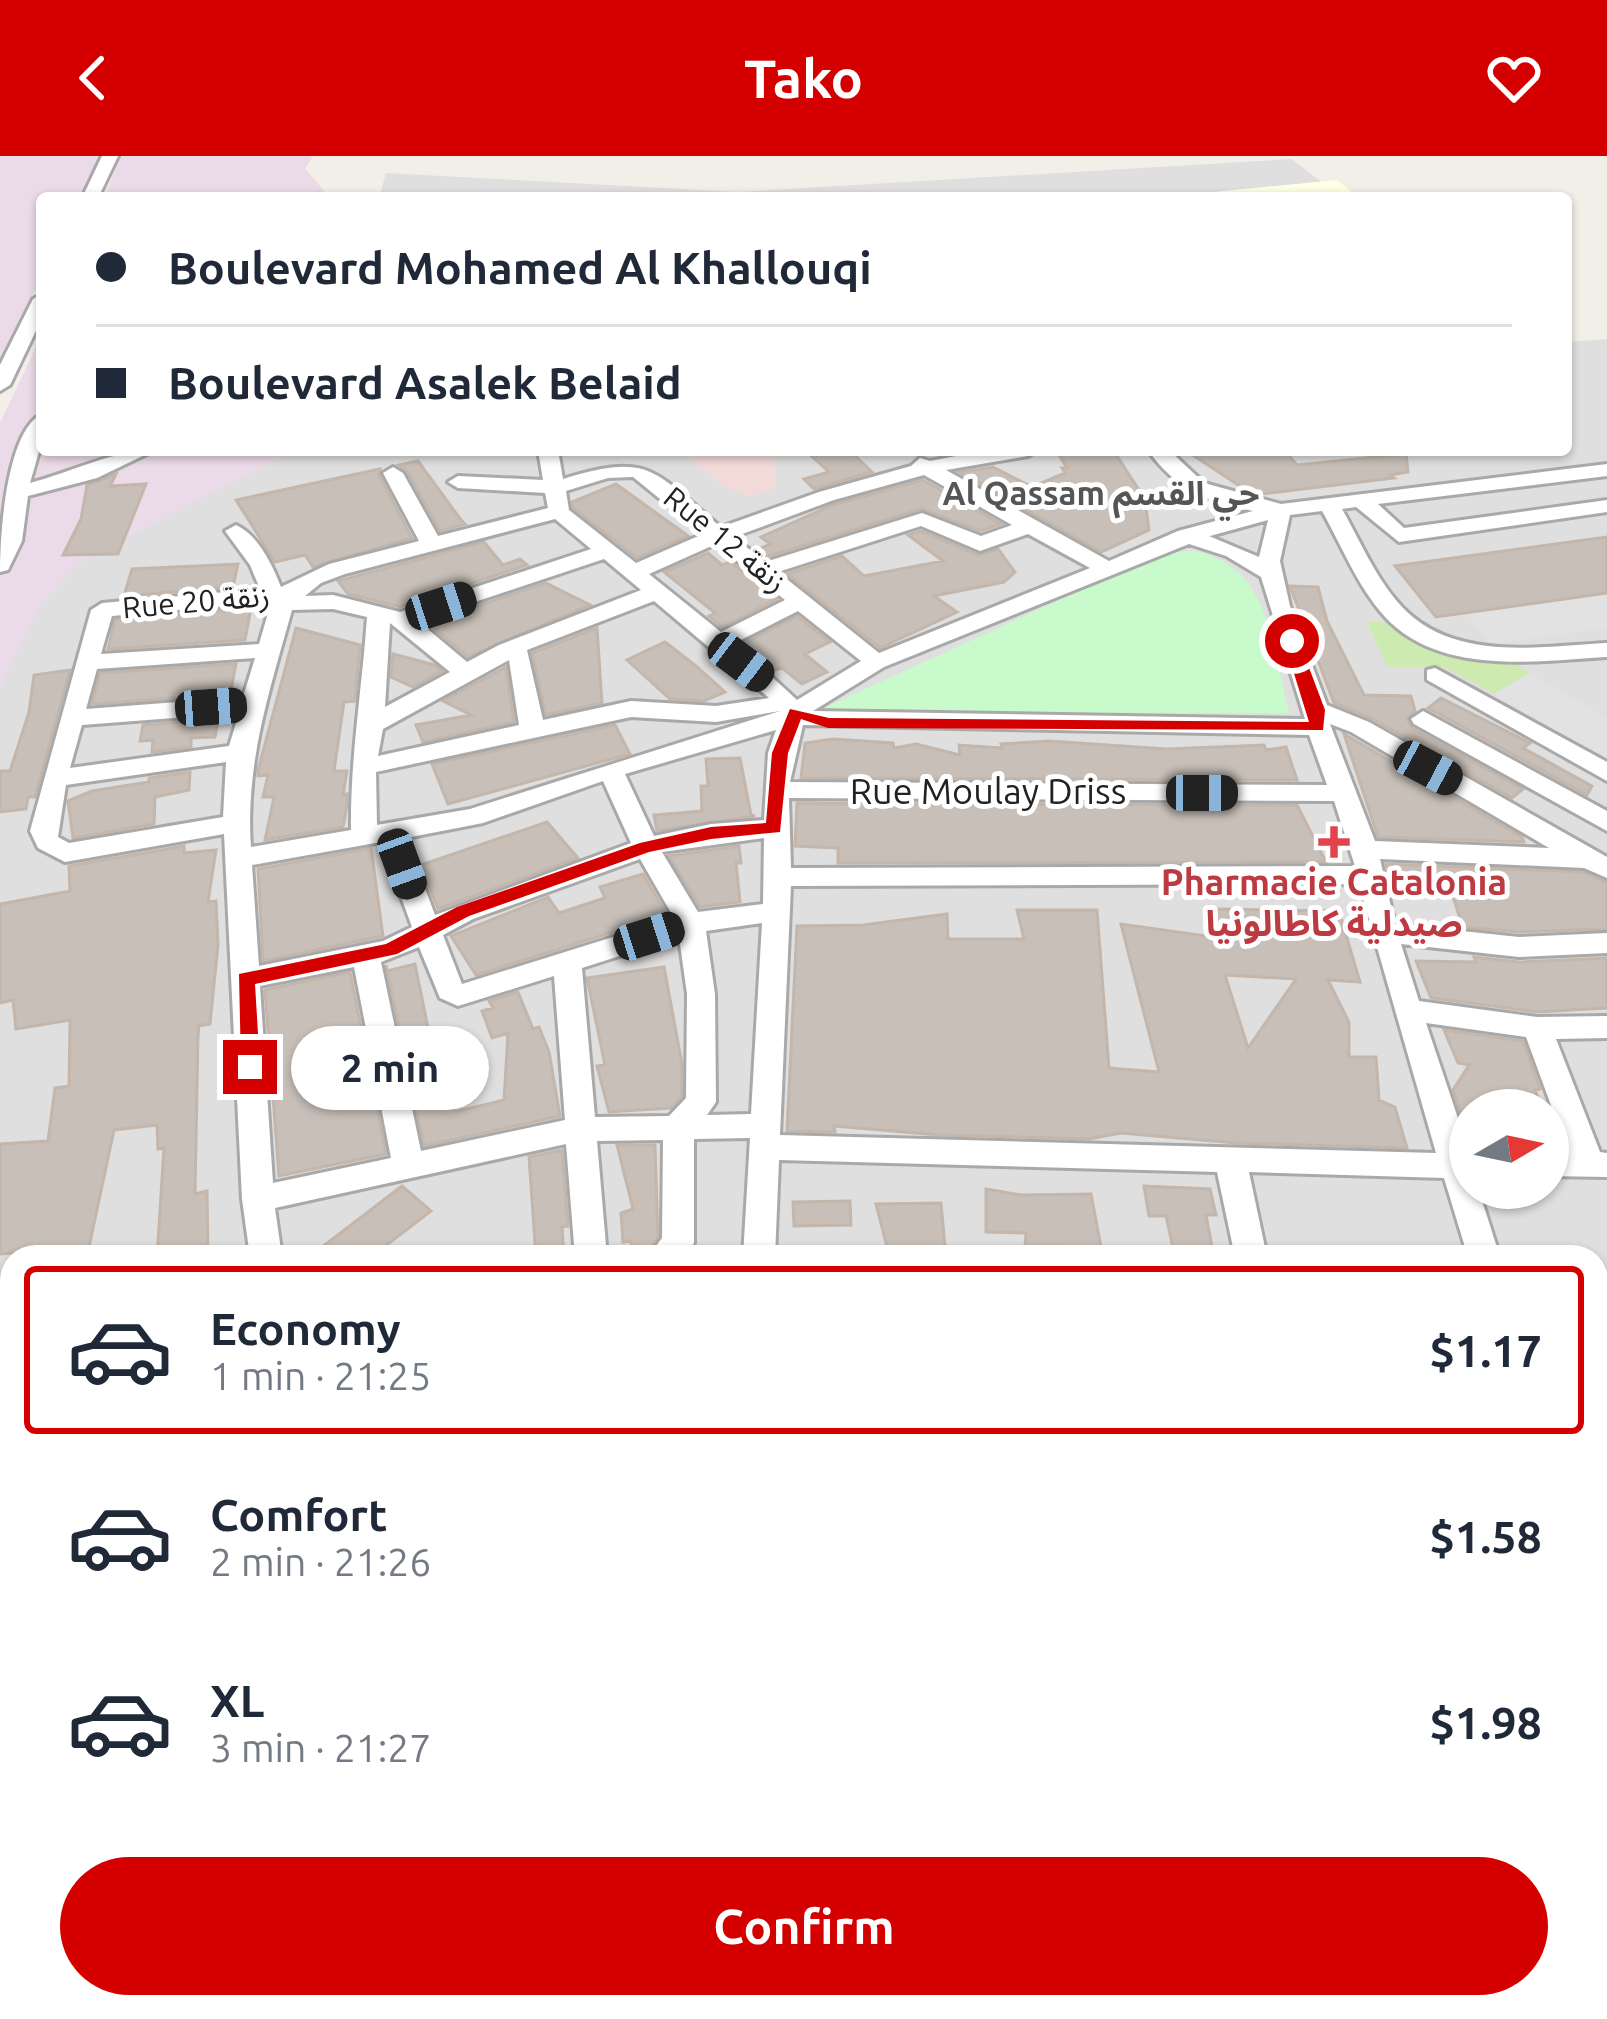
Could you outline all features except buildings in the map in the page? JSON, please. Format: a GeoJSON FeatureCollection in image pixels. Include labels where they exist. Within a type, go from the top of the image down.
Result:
{"type":"FeatureCollection","features":[{"type":"Feature","properties":{"kind":"street"},"geometry":{"type":"LineString","coordinates":[[93,192],[110,156]]}},
{"type":"Feature","properties":{"kind":"street"},"geometry":{"type":"LineString","coordinates":[[0,385],[36,311]]}},
{"type":"Feature","properties":{"kind":"street"},"geometry":{"type":"LineString","coordinates":[[0,329],[28,328]]}},
{"type":"Feature","properties":{"kind":"street"},"geometry":{"type":"LineString","coordinates":[[0,565],[23,459],[36,432]]}},
{"type":"Feature","properties":{"kind":"street"},"geometry":{"type":"LineString","coordinates":[[19,492],[90,474],[131,456]]}},
{"type":"Feature","properties":{"kind":"street"},"geometry":{"type":"LineString","coordinates":[[549,456],[558,499],[604,552],[766,680],[792,711]]}},
{"type":"Feature","properties":{"kind":"street"},"geometry":{"type":"LineString","coordinates":[[1163,456],[1182,481],[1198,533],[1272,574]]}},
{"type":"Feature","properties":{"kind":"street"},"geometry":{"type":"LineString","coordinates":[[763,570],[896,502],[915,458],[1026,527],[1104,567]]}},
{"type":"Feature","properties":{"kind":"street","name":"Rue 12 زنقة"},"geometry":{"type":"LineString","coordinates":[[558,499],[606,472],[638,470],[876,662]]}},
{"type":"Feature","properties":{"kind":"street"},"geometry":{"type":"LineString","coordinates":[[393,473],[430,542]]}},
{"type":"Feature","properties":{"kind":"street"},"geometry":{"type":"LineString","coordinates":[[511,522],[454,473],[558,499]]}},
{"type":"Feature","properties":{"kind":"street"},"geometry":{"type":"LineString","coordinates":[[238,858],[474,818],[792,711],[876,662],[1198,533],[1281,511],[1606,473]]}},
{"type":"Feature","properties":{"kind":"street"},"geometry":{"type":"LineString","coordinates":[[1182,481],[1216,496],[1281,511]]}},
{"type":"Feature","properties":{"kind":"street"},"geometry":{"type":"LineString","coordinates":[[282,598],[313,578],[511,522],[558,499]]}},
{"type":"Feature","properties":{"kind":"street"},"geometry":{"type":"LineString","coordinates":[[1360,500],[1400,535],[1607,506]]}},
{"type":"Feature","properties":{"kind":"street"},"geometry":{"type":"LineString","coordinates":[[634,572],[720,532],[896,502],[980,544],[1026,527]]}},
{"type":"Feature","properties":{"kind":"street"},"geometry":{"type":"LineString","coordinates":[[1329,504],[1388,604],[1427,638],[1502,652],[1607,650]]}},
{"type":"Feature","properties":{"kind":"street"},"geometry":{"type":"LineString","coordinates":[[1281,511],[1269,562],[1272,574],[1366,862],[1408,1010],[1449,1125]]}},
{"type":"Feature","properties":{"kind":"street"},"geometry":{"type":"LineString","coordinates":[[236,531],[282,598],[240,752],[236,813],[257,1199],[264,1245]]}},
{"type":"Feature","properties":{"kind":"street"},"geometry":{"type":"LineString","coordinates":[[390,618],[604,552]]}},
{"type":"Feature","properties":{"kind":"street"},"geometry":{"type":"LineString","coordinates":[[372,725],[507,650],[656,592]]}},
{"type":"Feature","properties":{"kind":"street","name":"Rue 20 زنقة"},"geometry":{"type":"LineString","coordinates":[[91,662],[102,610],[282,598],[333,602],[390,618]]}},
{"type":"Feature","properties":{"kind":"street"},"geometry":{"type":"LineString","coordinates":[[716,643],[799,602]]}},
{"type":"Feature","properties":{"kind":"street"},"geometry":{"type":"LineString","coordinates":[[390,618],[463,671]]}},
{"type":"Feature","properties":{"kind":"street"},"geometry":{"type":"LineString","coordinates":[[390,618],[363,767],[377,833],[450,991],[458,996],[691,922],[776,912]]}},
{"type":"Feature","properties":{"kind":"street"},"geometry":{"type":"LineString","coordinates":[[236,813],[65,853],[46,842],[43,831],[70,718],[91,662],[271,650]]}},
{"type":"Feature","properties":{"kind":"street"},"geometry":{"type":"LineString","coordinates":[[507,650],[520,656],[532,729]]}},
{"type":"Feature","properties":{"kind":"street"},"geometry":{"type":"LineString","coordinates":[[1435,675],[1607,773]]}},
{"type":"Feature","properties":{"kind":"street"},"geometry":{"type":"LineString","coordinates":[[70,718],[254,704]]}},
{"type":"Feature","properties":{"kind":"street"},"geometry":{"type":"LineString","coordinates":[[363,767],[631,709],[716,714],[792,711],[828,723],[1317,718],[1360,727],[1386,746],[1603,860]]}},
{"type":"Feature","properties":{"kind":"street"},"geometry":{"type":"LineString","coordinates":[[760,1245],[778,877],[776,790],[792,711]]}},
{"type":"Feature","properties":{"kind":"street"},"geometry":{"type":"LineString","coordinates":[[1423,719],[1607,822]]}},
{"type":"Feature","properties":{"kind":"street"},"geometry":{"type":"LineString","coordinates":[[54,779],[240,752]]}},
{"type":"Feature","properties":{"kind":"street"},"geometry":{"type":"LineString","coordinates":[[610,770],[646,847],[691,922],[701,994],[701,1102],[679,1125],[676,1245]]}},
{"type":"Feature","properties":{"kind":"street","name":"Rue Moulay Driss"},"geometry":{"type":"LineString","coordinates":[[776,790],[1343,794]]}},
{"type":"Feature","properties":{"kind":"street"},"geometry":{"type":"LineString","coordinates":[[246,979],[366,957],[463,912],[646,847],[711,833],[774,828]]}},
{"type":"Feature","properties":{"kind":"street"},"geometry":{"type":"LineString","coordinates":[[778,877],[1603,860]]}},
{"type":"Feature","properties":{"kind":"street"},"geometry":{"type":"LineString","coordinates":[[1383,932],[1519,947],[1607,943]]}},
{"type":"Feature","properties":{"kind":"street"},"geometry":{"type":"LineString","coordinates":[[366,957],[409,1168]]}},
{"type":"Feature","properties":{"kind":"street"},"geometry":{"type":"LineString","coordinates":[[566,962],[590,1245]]}},
{"type":"Feature","properties":{"kind":"street"},"geometry":{"type":"LineString","coordinates":[[1408,1010],[1537,1028],[1607,1027]]}},
{"type":"Feature","properties":{"kind":"street"},"geometry":{"type":"LineString","coordinates":[[1537,1028],[1598,1164]]}},
{"type":"Feature","properties":{"kind":"street"},"geometry":{"type":"LineString","coordinates":[[257,1199],[580,1129],[679,1125],[766,1137],[1231,1162],[1449,1167]]}},
{"type":"Feature","properties":{"kind":"street"},"geometry":{"type":"LineString","coordinates":[[1231,1162],[1248,1245]]}},
{"type":"Feature","properties":{"kind":"street"},"geometry":{"type":"LineString","coordinates":[[1473,1209],[1481,1245]]}},
{"type":"Feature","properties":{"kind":"shaded area"},"geometry":{"type":"Polygon","coordinates":[[[0,156],[100,156],[83,192],[36,192],[36,288],[0,362],[0,156]]]}},
{"type":"Feature","properties":{"kind":"shaded area"},"geometry":{"type":"Polygon","coordinates":[[[121,156],[313,156],[305,168],[325,192],[106,192],[121,156]]]}},
{"type":"Feature","properties":{"kind":"shaded area"},"geometry":{"type":"Polygon","coordinates":[[[1292,159],[1334,192],[738,192],[1292,159]]]}},
{"type":"Feature","properties":{"kind":"shaded area"},"geometry":{"type":"Polygon","coordinates":[[[386,173],[738,192],[381,192],[386,173]]]}},
{"type":"Feature","properties":{"kind":"shaded area"},"geometry":{"type":"Polygon","coordinates":[[[1337,180],[1352,192],[1213,192],[1337,180]]]}},
{"type":"Feature","properties":{"kind":"shaded area"},"geometry":{"type":"Polygon","coordinates":[[[1607,339],[1607,1245],[0,1245],[0,599],[190,456],[1572,456],[1572,342],[1607,339]]]}},
{"type":"Feature","properties":{"kind":"shaded area"},"geometry":{"type":"Polygon","coordinates":[[[36,347],[36,456],[283,456],[78,563],[40,606],[0,688],[0,423],[36,347]]]}},
{"type":"Feature","properties":{"kind":"shaded area"},"geometry":{"type":"Polygon","coordinates":[[[686,456],[774,456],[776,489],[748,496],[725,487],[686,456]]]}},
{"type":"Feature","properties":{"kind":"shaded area"},"geometry":{"type":"Polygon","coordinates":[[[1607,593],[1607,628],[1490,644],[1466,613],[1607,593]]]}},
{"type":"Feature","properties":{"kind":"shaded area"},"geometry":{"type":"Polygon","coordinates":[[[1530,673],[1607,718],[1607,761],[1494,694],[1530,673]]]}},
{"type":"Feature","properties":{"kind":"green space"},"geometry":{"type":"Polygon","coordinates":[[[1193,551],[1219,559],[1253,591],[1272,637],[1289,713],[815,712],[1142,562],[1171,552],[1193,551]]]}},
{"type":"Feature","properties":{"kind":"green space"},"geometry":{"type":"Polygon","coordinates":[[[1391,621],[1436,649],[1503,661],[1530,673],[1494,694],[1445,667],[1387,667],[1367,622],[1391,621]]]}},
{"type":"Feature","properties":{"kind":"place","name":"Pharmacie Catalonia صيدلية كاطالونيا"},"geometry":{"type":"Point","coordinates":[1334,842]}},
{"type":"Feature","properties":{"kind":"district","name":"Al Qassam حي القسم"},"geometry":{"type":"Point","coordinates":[1101,493]}},
{"type":"Feature","properties":{"kind":"route"},"geometry":{"type":"LineString","coordinates":[[250,1067],[246,979],[390,950],[463,912],[646,847],[711,833],[774,828],[780,753],[795,712],[828,723],[1318,727],[1317,710],[1292,641]]}}]}
